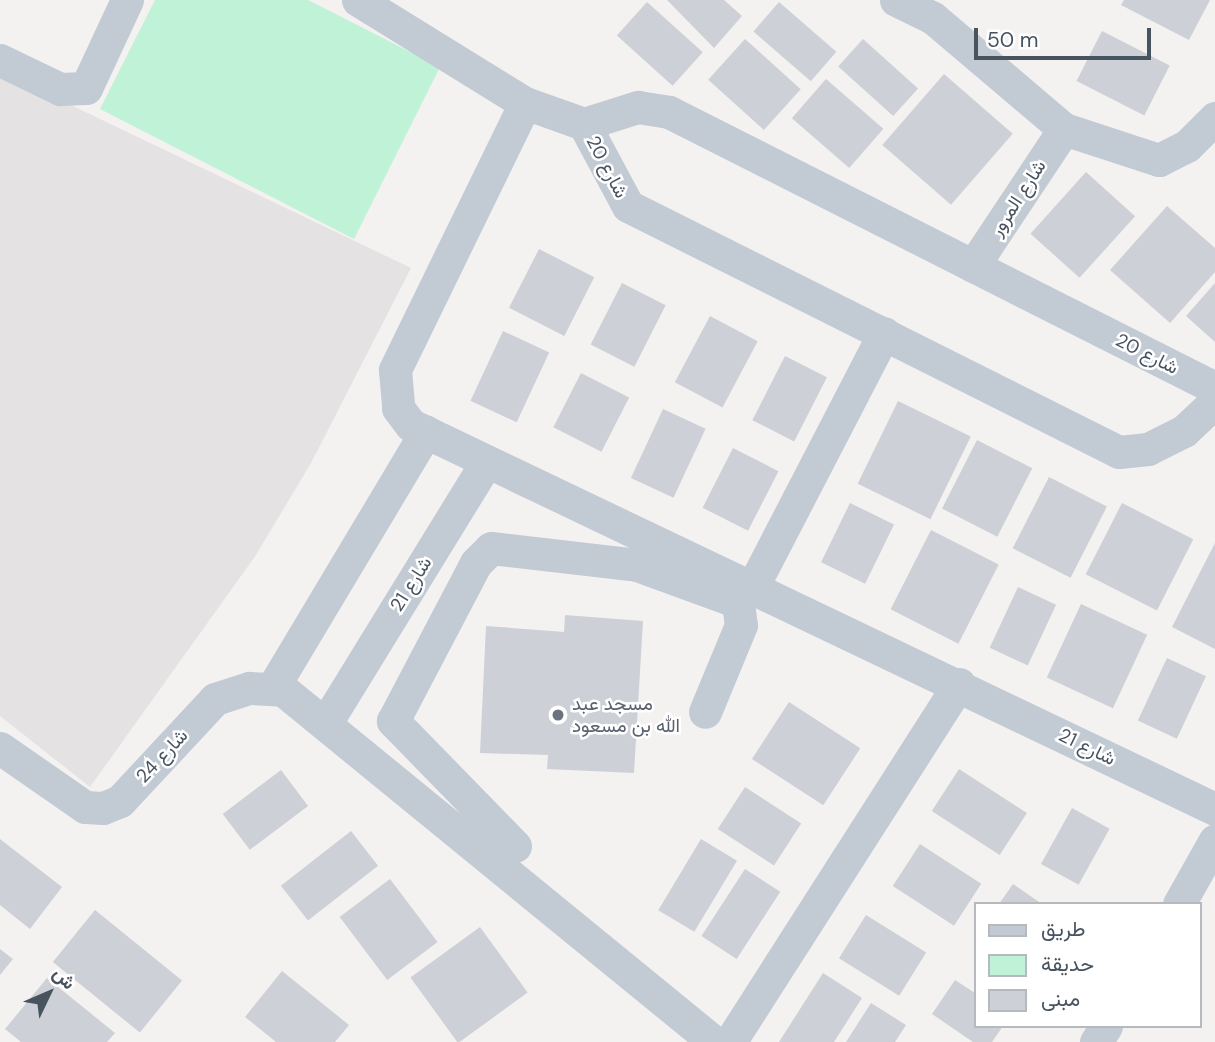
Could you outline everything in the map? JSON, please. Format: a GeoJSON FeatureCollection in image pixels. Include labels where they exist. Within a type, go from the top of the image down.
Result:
{"type":"FeatureCollection","features":[{"type":"Feature","properties":{"kind":"street"},"geometry":{"type":"LineString","coordinates":[[0,60],[60,89],[86,88],[127,0]]}},
{"type":"Feature","properties":{"kind":"street"},"geometry":{"type":"LineString","coordinates":[[358,0],[525,103],[584,124]]}},
{"type":"Feature","properties":{"kind":"street"},"geometry":{"type":"LineString","coordinates":[[896,0],[938,9],[1064,130],[1159,160],[1187,146],[1215,120]]}},
{"type":"Feature","properties":{"kind":"street"},"geometry":{"type":"LineString","coordinates":[[485,464],[426,432],[398,408],[395,370],[525,103]]}},
{"type":"Feature","properties":{"kind":"street","name":"شارع 20"},"geometry":{"type":"LineString","coordinates":[[1215,388],[669,112],[638,107],[584,124],[628,206],[1119,452],[1160,443],[1215,402]]}},
{"type":"Feature","properties":{"kind":"street","name":"شارع المرور"},"geometry":{"type":"LineString","coordinates":[[973,266],[1064,130]]}},
{"type":"Feature","properties":{"kind":"street"},"geometry":{"type":"LineString","coordinates":[[752,588],[884,333]]}},
{"type":"Feature","properties":{"kind":"street"},"geometry":{"type":"LineString","coordinates":[[426,432],[272,689],[283,690],[327,721],[714,1042]]}},
{"type":"Feature","properties":{"kind":"street","name":"شارع 21"},"geometry":{"type":"LineString","coordinates":[[327,721],[485,464],[676,564],[752,588],[959,684],[1215,809]]}},
{"type":"Feature","properties":{"kind":"street"},"geometry":{"type":"LineString","coordinates":[[515,846],[393,721],[476,563],[500,546],[676,564],[733,600],[744,612],[705,712]]}},
{"type":"Feature","properties":{"kind":"street"},"geometry":{"type":"LineString","coordinates":[[730,1042],[959,684]]}},
{"type":"Feature","properties":{"kind":"street","name":"شارع 24"},"geometry":{"type":"LineString","coordinates":[[0,748],[85,807],[103,808],[120,801],[215,699],[249,688],[272,689]]}},
{"type":"Feature","properties":{"kind":"street"},"geometry":{"type":"LineString","coordinates":[[1180,902],[1215,840]]}},
{"type":"Feature","properties":{"kind":"shaded area"},"geometry":{"type":"Polygon","coordinates":[[[0,71],[411,268],[311,463],[256,555],[90,787],[0,716],[0,71]]]}},
{"type":"Feature","properties":{"kind":"green space"},"geometry":{"type":"Polygon","coordinates":[[[155,0],[308,0],[440,67],[354,239],[100,109],[155,0]]]}},
{"type":"Feature","properties":{"kind":"building"},"geometry":{"type":"Polygon","coordinates":[[[667,0],[724,0],[742,16],[714,48],[667,0]]]}},
{"type":"Feature","properties":{"kind":"building"},"geometry":{"type":"Polygon","coordinates":[[[1124,0],[1210,0],[1189,40],[1121,5],[1124,0]]]}},
{"type":"Feature","properties":{"kind":"building"},"geometry":{"type":"Polygon","coordinates":[[[647,2],[703,52],[673,86],[617,35],[647,2]]]}},
{"type":"Feature","properties":{"kind":"building"},"geometry":{"type":"Polygon","coordinates":[[[779,2],[836,52],[811,81],[753,31],[779,2]]]}},
{"type":"Feature","properties":{"kind":"building"},"geometry":{"type":"Polygon","coordinates":[[[1102,31],[1170,66],[1144,115],[1077,81],[1102,31]]]}},
{"type":"Feature","properties":{"kind":"building"},"geometry":{"type":"Polygon","coordinates":[[[745,39],[801,89],[764,130],[708,80],[745,39]]]}},
{"type":"Feature","properties":{"kind":"building"},"geometry":{"type":"Polygon","coordinates":[[[863,39],[918,89],[893,116],[838,66],[863,39]]]}},
{"type":"Feature","properties":{"kind":"building"},"geometry":{"type":"Polygon","coordinates":[[[944,74],[1013,134],[951,205],[882,145],[944,74]]]}},
{"type":"Feature","properties":{"kind":"building"},"geometry":{"type":"Polygon","coordinates":[[[826,79],[883,129],[849,168],[792,118],[826,79]]]}},
{"type":"Feature","properties":{"kind":"building"},"geometry":{"type":"Polygon","coordinates":[[[1086,172],[1135,216],[1080,278],[1030,234],[1086,172]]]}},
{"type":"Feature","properties":{"kind":"building"},"geometry":{"type":"Polygon","coordinates":[[[1167,206],[1215,248],[1215,272],[1170,323],[1110,270],[1167,206]]]}},
{"type":"Feature","properties":{"kind":"building"},"geometry":{"type":"Polygon","coordinates":[[[539,249],[594,277],[564,336],[509,308],[539,249]]]}},
{"type":"Feature","properties":{"kind":"building"},"geometry":{"type":"Polygon","coordinates":[[[622,283],[666,305],[634,367],[591,344],[622,283]]]}},
{"type":"Feature","properties":{"kind":"building"},"geometry":{"type":"Polygon","coordinates":[[[1215,283],[1215,342],[1186,316],[1215,283]]]}},
{"type":"Feature","properties":{"kind":"building"},"geometry":{"type":"Polygon","coordinates":[[[710,316],[758,341],[722,408],[675,382],[710,316]]]}},
{"type":"Feature","properties":{"kind":"building"},"geometry":{"type":"Polygon","coordinates":[[[503,331],[549,353],[517,422],[470,401],[503,331]]]}},
{"type":"Feature","properties":{"kind":"building"},"geometry":{"type":"Polygon","coordinates":[[[785,356],[827,377],[794,441],[752,420],[785,356]]]}},
{"type":"Feature","properties":{"kind":"building"},"geometry":{"type":"Polygon","coordinates":[[[581,373],[629,398],[601,452],[553,427],[581,373]]]}},
{"type":"Feature","properties":{"kind":"building"},"geometry":{"type":"Polygon","coordinates":[[[898,401],[971,437],[930,519],[858,484],[898,401]]]}},
{"type":"Feature","properties":{"kind":"building"},"geometry":{"type":"Polygon","coordinates":[[[663,409],[706,429],[673,498],[631,478],[663,409]]]}},
{"type":"Feature","properties":{"kind":"building"},"geometry":{"type":"Polygon","coordinates":[[[977,440],[1032,468],[997,537],[942,509],[977,440]]]}},
{"type":"Feature","properties":{"kind":"building"},"geometry":{"type":"Polygon","coordinates":[[[733,448],[778,471],[748,531],[703,508],[733,448]]]}},
{"type":"Feature","properties":{"kind":"building"},"geometry":{"type":"Polygon","coordinates":[[[1049,477],[1107,507],[1071,578],[1013,548],[1049,477]]]}},
{"type":"Feature","properties":{"kind":"building"},"geometry":{"type":"Polygon","coordinates":[[[850,503],[894,524],[865,584],[821,562],[850,503]]]}},
{"type":"Feature","properties":{"kind":"building"},"geometry":{"type":"Polygon","coordinates":[[[1122,503],[1193,539],[1157,611],[1086,574],[1122,503]]]}},
{"type":"Feature","properties":{"kind":"building"},"geometry":{"type":"Polygon","coordinates":[[[931,530],[999,565],[958,644],[891,609],[931,530]]]}},
{"type":"Feature","properties":{"kind":"building"},"geometry":{"type":"Polygon","coordinates":[[[1215,543],[1215,649],[1172,627],[1215,543]]]}},
{"type":"Feature","properties":{"kind":"building"},"geometry":{"type":"Polygon","coordinates":[[[1018,587],[1056,605],[1028,665],[990,648],[1018,587]]]}},
{"type":"Feature","properties":{"kind":"building"},"geometry":{"type":"Polygon","coordinates":[[[1081,604],[1147,635],[1113,708],[1047,677],[1081,604]]]}},
{"type":"Feature","properties":{"kind":"building","name":"مسجد عبد الله بن مسعود"},"geometry":{"type":"Polygon","coordinates":[[[565,615],[643,621],[634,773],[547,769],[548,755],[480,753],[486,626],[564,632],[565,615]]]}},
{"type":"Feature","properties":{"kind":"building"},"geometry":{"type":"Polygon","coordinates":[[[1167,658],[1206,676],[1177,739],[1138,721],[1167,658]]]}},
{"type":"Feature","properties":{"kind":"building"},"geometry":{"type":"Polygon","coordinates":[[[789,702],[860,748],[823,805],[752,759],[789,702]]]}},
{"type":"Feature","properties":{"kind":"building"},"geometry":{"type":"Polygon","coordinates":[[[959,769],[1027,813],[1000,855],[932,811],[959,769]]]}},
{"type":"Feature","properties":{"kind":"building"},"geometry":{"type":"Polygon","coordinates":[[[281,770],[308,806],[250,850],[223,814],[281,770]]]}},
{"type":"Feature","properties":{"kind":"building"},"geometry":{"type":"Polygon","coordinates":[[[745,787],[801,823],[774,865],[718,829],[745,787]]]}},
{"type":"Feature","properties":{"kind":"building"},"geometry":{"type":"Polygon","coordinates":[[[1072,808],[1110,829],[1079,885],[1041,864],[1072,808]]]}},
{"type":"Feature","properties":{"kind":"building"},"geometry":{"type":"Polygon","coordinates":[[[351,831],[378,866],[308,920],[281,886],[351,831]]]}},
{"type":"Feature","properties":{"kind":"building"},"geometry":{"type":"Polygon","coordinates":[[[0,839],[62,887],[30,929],[0,905],[0,839]]]}},
{"type":"Feature","properties":{"kind":"building"},"geometry":{"type":"Polygon","coordinates":[[[701,839],[737,861],[694,932],[658,910],[701,839]]]}},
{"type":"Feature","properties":{"kind":"building"},"geometry":{"type":"Polygon","coordinates":[[[920,844],[981,884],[954,926],[893,886],[920,844]]]}},
{"type":"Feature","properties":{"kind":"building"},"geometry":{"type":"Polygon","coordinates":[[[745,869],[780,892],[737,959],[701,936],[745,869]]]}},
{"type":"Feature","properties":{"kind":"building"},"geometry":{"type":"Polygon","coordinates":[[[390,879],[438,942],[387,980],[340,917],[390,879]]]}},
{"type":"Feature","properties":{"kind":"building"},"geometry":{"type":"Polygon","coordinates":[[[1013,884],[1039,902],[1000,902],[1013,884]]]}},
{"type":"Feature","properties":{"kind":"building"},"geometry":{"type":"Polygon","coordinates":[[[95,910],[182,980],[140,1033],[53,962],[95,910]]]}},
{"type":"Feature","properties":{"kind":"building"},"geometry":{"type":"Polygon","coordinates":[[[866,915],[926,953],[899,996],[839,958],[866,915]]]}},
{"type":"Feature","properties":{"kind":"building"},"geometry":{"type":"Polygon","coordinates":[[[480,927],[528,993],[457,1042],[410,978],[480,927]]]}},
{"type":"Feature","properties":{"kind":"building"},"geometry":{"type":"Polygon","coordinates":[[[0,949],[13,959],[0,975],[0,949]]]}},
{"type":"Feature","properties":{"kind":"building"},"geometry":{"type":"Polygon","coordinates":[[[282,971],[349,1025],[335,1042],[276,1042],[245,1017],[282,971]]]}},
{"type":"Feature","properties":{"kind":"building"},"geometry":{"type":"Polygon","coordinates":[[[823,973],[862,998],[834,1042],[779,1042],[823,973]]]}},
{"type":"Feature","properties":{"kind":"building"},"geometry":{"type":"Polygon","coordinates":[[[47,978],[115,1033],[107,1042],[21,1042],[5,1029],[47,978]]]}},
{"type":"Feature","properties":{"kind":"building"},"geometry":{"type":"Polygon","coordinates":[[[955,980],[974,992],[974,1028],[1002,1028],[992,1042],[973,1042],[932,1014],[955,980]]]}},
{"type":"Feature","properties":{"kind":"building"},"geometry":{"type":"Polygon","coordinates":[[[871,1003],[906,1025],[895,1042],[846,1042],[871,1003]]]}},
{"type":"Feature","properties":{"kind":"place","name":"مسجد عبد الله بن مسعود"},"geometry":{"type":"Point","coordinates":[558,715]}}]}
